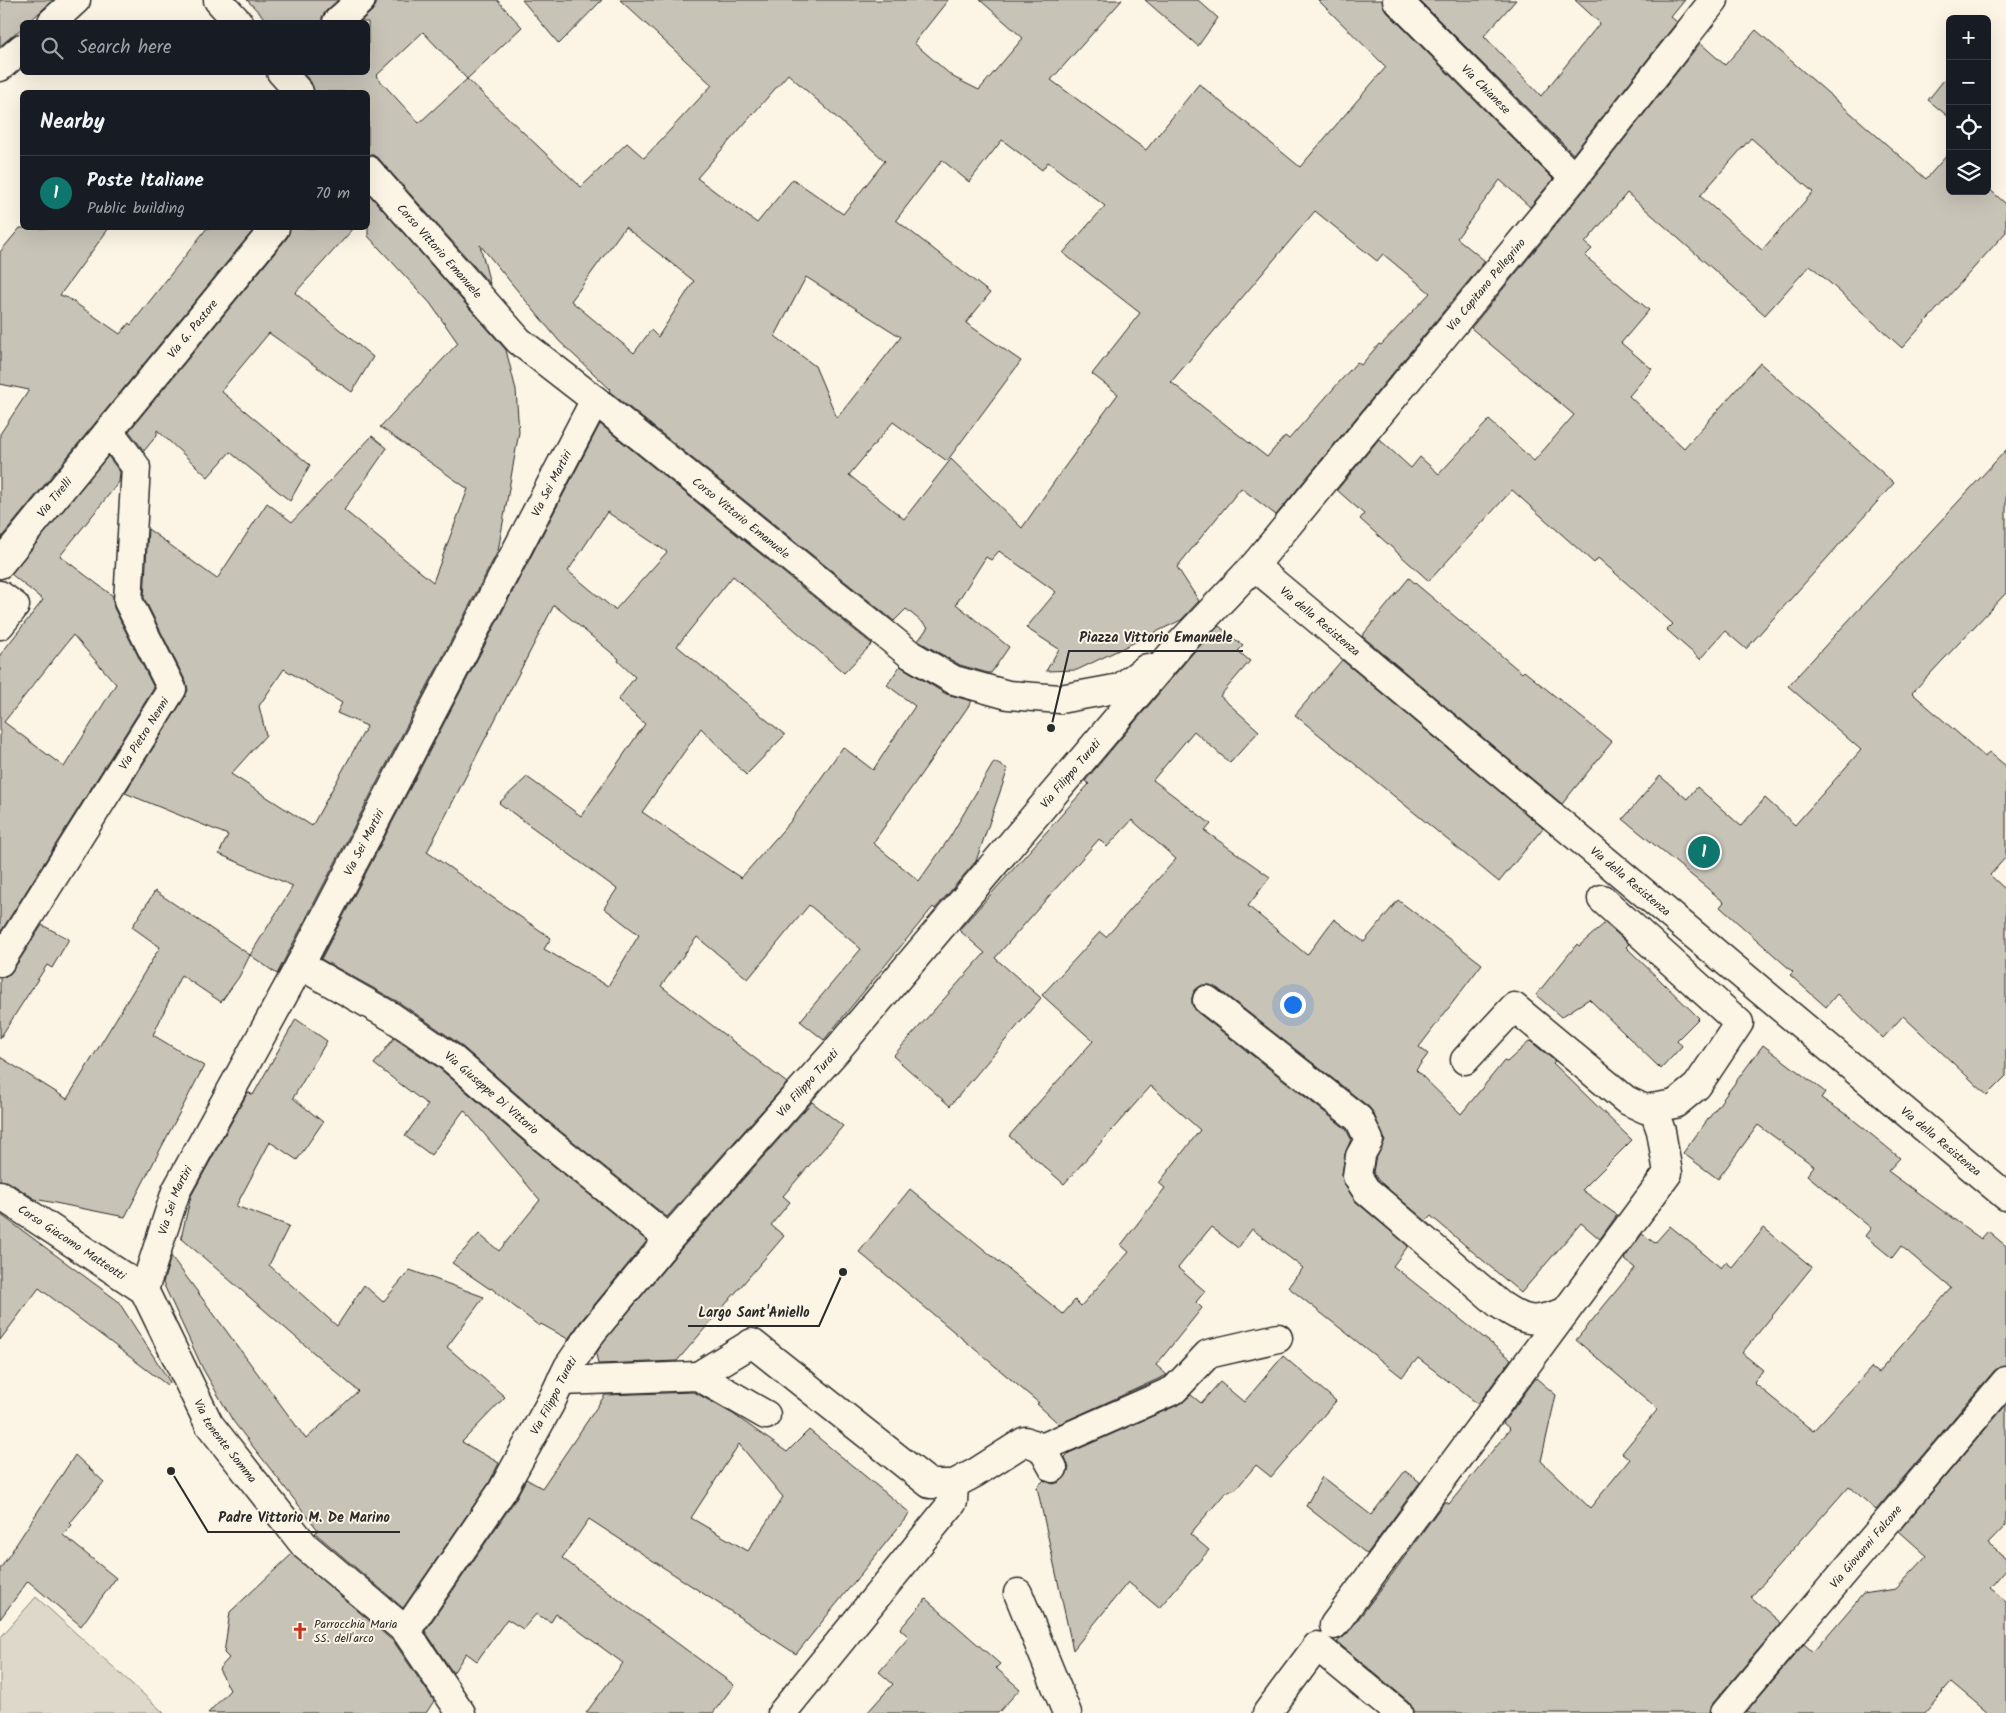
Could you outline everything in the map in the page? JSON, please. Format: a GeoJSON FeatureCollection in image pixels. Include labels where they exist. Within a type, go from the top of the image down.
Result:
{"type":"FeatureCollection","features":[{"type":"Feature","properties":{"kind":"street"},"geometry":{"type":"LineString","coordinates":[[54,20],[76,0]]}},
{"type":"Feature","properties":{"kind":"street"},"geometry":{"type":"LineString","coordinates":[[218,0],[236,20]]}},
{"type":"Feature","properties":{"kind":"street"},"geometry":{"type":"LineString","coordinates":[[339,20],[361,0]]}},
{"type":"Feature","properties":{"kind":"street","name":"Via Chianese"},"geometry":{"type":"LineString","coordinates":[[1397,0],[1574,178]]}},
{"type":"Feature","properties":{"kind":"street","name":"Via Capitano Pellegrino"},"geometry":{"type":"LineString","coordinates":[[1254,566],[1574,178],[1714,0]]}},
{"type":"Feature","properties":{"kind":"street"},"geometry":{"type":"LineString","coordinates":[[0,67],[20,50]]}},
{"type":"Feature","properties":{"kind":"street","name":"Corso Vittorio Emanuele"},"geometry":{"type":"LineString","coordinates":[[370,172],[519,341],[911,655],[954,680],[1008,695],[1060,699],[1120,688],[1181,643]]}},
{"type":"Feature","properties":{"kind":"street","name":"Via G. Pastore"},"geometry":{"type":"LineString","coordinates":[[109,431],[274,230]]}},
{"type":"Feature","properties":{"kind":"street","name":"Via Sei Martiri"},"geometry":{"type":"LineString","coordinates":[[144,1290],[176,1191],[300,965],[595,400]]}},
{"type":"Feature","properties":{"kind":"street","name":"Via Tirelli"},"geometry":{"type":"LineString","coordinates":[[0,564],[109,431]]}},
{"type":"Feature","properties":{"kind":"street","name":"Via Pietro Nenni"},"geometry":{"type":"LineString","coordinates":[[0,962],[172,689],[128,601],[136,467],[109,431]]}},
{"type":"Feature","properties":{"kind":"street","name":"Via Filippo Turati"},"geometry":{"type":"LineString","coordinates":[[406,1631],[502,1492],[550,1404],[568,1366],[592,1332],[669,1239],[836,1051],[1181,643],[1254,566]]}},
{"type":"Feature","properties":{"kind":"street","name":"Via della Resistenza"},"geometry":{"type":"LineString","coordinates":[[1254,566],[2006,1196]]}},
{"type":"Feature","properties":{"kind":"street"},"geometry":{"type":"LineString","coordinates":[[0,595],[16,606],[0,625]]}},
{"type":"Feature","properties":{"kind":"street"},"geometry":{"type":"LineString","coordinates":[[1602,899],[1739,1023]]}},
{"type":"Feature","properties":{"kind":"street","name":"Via Giuseppe Di Vittorio"},"geometry":{"type":"LineString","coordinates":[[300,965],[392,1017],[448,1056],[539,1134],[669,1239]]}},
{"type":"Feature","properties":{"kind":"street"},"geometry":{"type":"LineString","coordinates":[[1465,1060],[1514,1007],[1626,1100],[1645,1110],[1675,1104],[1697,1086],[1739,1023],[1766,995]]}},
{"type":"Feature","properties":{"kind":"street"},"geometry":{"type":"LineString","coordinates":[[1207,1000],[1359,1119],[1369,1140],[1360,1156],[1357,1176],[1366,1190],[1499,1304],[1520,1318],[1543,1320],[1565,1312]]}},
{"type":"Feature","properties":{"kind":"street"},"geometry":{"type":"LineString","coordinates":[[1334,1625],[1668,1173],[1660,1131],[1653,1108]]}},
{"type":"Feature","properties":{"kind":"street","name":"Corso Giacomo Matteotti"},"geometry":{"type":"LineString","coordinates":[[0,1194],[144,1290]]}},
{"type":"Feature","properties":{"kind":"street","name":"Via tenente Somma"},"geometry":{"type":"LineString","coordinates":[[144,1290],[209,1424],[305,1546],[406,1631],[461,1713]]}},
{"type":"Feature","properties":{"kind":"street"},"geometry":{"type":"LineString","coordinates":[[561,1381],[698,1376],[752,1342],[930,1484],[954,1484],[975,1473],[1025,1440],[1047,1458],[1174,1390],[1208,1354],[1278,1338]]}},
{"type":"Feature","properties":{"kind":"street"},"geometry":{"type":"LineString","coordinates":[[698,1376],[766,1415]]}},
{"type":"Feature","properties":{"kind":"street","name":"Via Giovanni Falcone"},"geometry":{"type":"LineString","coordinates":[[1725,1713],[2006,1381]]}},
{"type":"Feature","properties":{"kind":"street"},"geometry":{"type":"LineString","coordinates":[[782,1713],[953,1502],[954,1484]]}},
{"type":"Feature","properties":{"kind":"street"},"geometry":{"type":"LineString","coordinates":[[1018,1593],[1067,1713]]}},
{"type":"Feature","properties":{"kind":"street"},"geometry":{"type":"LineString","coordinates":[[1267,1713],[1317,1646],[1398,1713]]}},
{"type":"Feature","properties":{"kind":"shaded area"},"geometry":{"type":"Polygon","coordinates":[[[36,1597],[164,1713],[0,1713],[0,1638],[36,1597]]]}},
{"type":"Feature","properties":{"kind":"building"},"geometry":{"type":"Polygon","coordinates":[[[0,0],[53,0],[31,20],[20,20],[20,30],[0,46],[0,0]]]}},
{"type":"Feature","properties":{"kind":"building"},"geometry":{"type":"Polygon","coordinates":[[[247,0],[338,0],[326,11],[322,20],[266,20],[247,0]]]}},
{"type":"Feature","properties":{"kind":"building"},"geometry":{"type":"Polygon","coordinates":[[[376,0],[497,0],[522,27],[467,79],[581,187],[627,143],[644,158],[712,85],[620,0],[948,0],[914,43],[953,77],[979,90],[1023,38],[980,0],[1122,0],[1051,80],[1146,150],[1199,84],[1300,167],[1386,67],[1318,0],[1382,0],[1386,11],[1553,179],[1530,207],[1500,180],[1457,238],[1485,261],[1276,515],[1241,488],[1177,567],[1199,601],[1181,620],[1077,670],[1046,671],[1059,649],[1026,628],[1056,592],[999,551],[991,560],[986,557],[956,604],[1009,647],[991,673],[988,673],[960,665],[918,641],[928,627],[906,609],[894,621],[609,391],[610,389],[559,341],[480,245],[490,284],[380,160],[370,155],[370,90],[313,90],[311,82],[305,75],[370,75],[370,20],[362,20],[376,5],[376,0]],[[423,32],[376,76],[419,123],[467,79],[423,32]],[[788,74],[697,178],[757,223],[793,179],[843,214],[885,161],[788,74]],[[1002,140],[969,182],[942,160],[896,220],[990,293],[966,323],[1021,361],[947,461],[893,422],[849,475],[904,519],[951,459],[1022,528],[1118,394],[1092,374],[1140,313],[1063,253],[1105,206],[1048,162],[1042,170],[1002,140]],[[1315,211],[1171,382],[1267,457],[1285,436],[1289,439],[1357,362],[1361,365],[1379,344],[1381,345],[1430,293],[1383,254],[1377,261],[1315,211]],[[625,227],[571,301],[634,353],[651,330],[658,337],[694,281],[625,227]],[[806,277],[775,336],[815,366],[837,418],[901,337],[806,277]]]}},
{"type":"Feature","properties":{"kind":"building"},"geometry":{"type":"Polygon","coordinates":[[[522,0],[602,0],[559,44],[522,0]]]}},
{"type":"Feature","properties":{"kind":"building"},"geometry":{"type":"Polygon","coordinates":[[[1145,0],[1198,0],[1218,18],[1198,46],[1145,0]]]}},
{"type":"Feature","properties":{"kind":"building"},"geometry":{"type":"Polygon","coordinates":[[[1419,0],[1516,0],[1484,36],[1541,96],[1600,23],[1575,0],[1685,0],[1671,17],[1677,22],[1573,154],[1419,0]]]}},
{"type":"Feature","properties":{"kind":"building"},"geometry":{"type":"Polygon","coordinates":[[[1756,30],[1926,179],[1946,156],[1946,195],[1991,195],[1991,191],[2006,204],[2006,232],[1902,348],[1810,265],[1765,315],[1627,193],[1585,243],[1592,249],[1585,256],[1649,310],[1621,343],[1652,369],[1629,396],[1684,448],[1760,363],[1894,483],[1746,649],[1725,631],[1700,659],[1667,630],[1673,624],[1598,558],[1594,563],[1512,490],[1429,581],[1360,519],[1364,514],[1337,490],[1379,439],[1411,468],[1420,457],[1439,474],[1489,420],[1534,461],[1574,415],[1471,328],[1586,188],[1700,43],[1725,65],[1756,30]],[[1751,138],[1700,196],[1762,250],[1813,192],[1751,138]]]}},
{"type":"Feature","properties":{"kind":"building"},"geometry":{"type":"Polygon","coordinates":[[[1946,78],[1946,115],[1928,100],[1946,78]]]}},
{"type":"Feature","properties":{"kind":"building"},"geometry":{"type":"Polygon","coordinates":[[[370,195],[506,350],[516,390],[519,432],[498,551],[277,974],[250,955],[293,886],[219,854],[228,835],[125,793],[188,690],[186,682],[144,598],[148,529],[217,579],[267,503],[292,522],[372,436],[387,448],[344,510],[433,582],[468,489],[380,427],[458,343],[430,303],[368,236],[368,230],[370,230],[370,195]],[[284,669],[259,706],[266,735],[231,774],[312,826],[367,726],[337,713],[342,703],[284,669]]]}},
{"type":"Feature","properties":{"kind":"building"},"geometry":{"type":"Polygon","coordinates":[[[20,228],[20,230],[108,230],[60,295],[68,298],[120,334],[129,323],[131,325],[205,230],[253,230],[0,539],[0,434],[29,390],[0,384],[0,252],[20,228]]]}},
{"type":"Feature","properties":{"kind":"building"},"geometry":{"type":"Polygon","coordinates":[[[289,230],[352,230],[295,293],[373,357],[352,392],[269,333],[221,391],[310,465],[290,501],[230,452],[208,477],[157,430],[157,435],[144,451],[129,431],[287,238],[289,230]]]}},
{"type":"Feature","properties":{"kind":"building"},"geometry":{"type":"Polygon","coordinates":[[[600,424],[872,644],[844,673],[733,576],[677,646],[785,735],[746,775],[701,728],[642,812],[741,878],[790,822],[843,747],[873,770],[915,706],[887,685],[900,666],[946,694],[972,701],[873,843],[919,881],[950,837],[994,762],[1008,769],[976,861],[935,909],[933,907],[824,1040],[800,1021],[861,949],[809,905],[748,979],[697,937],[661,986],[787,1083],[667,1217],[549,1122],[458,1043],[400,1003],[321,959],[600,424]],[[607,512],[568,571],[615,610],[667,552],[607,512]],[[554,605],[427,852],[551,938],[544,949],[608,986],[639,935],[604,908],[617,889],[499,803],[527,777],[581,816],[645,724],[618,700],[635,677],[618,661],[619,659],[554,605]]]}},
{"type":"Feature","properties":{"kind":"building"},"geometry":{"type":"Polygon","coordinates":[[[2006,450],[2006,593],[1912,693],[1985,757],[1989,752],[2006,766],[2006,857],[1990,875],[2006,890],[2006,1076],[1987,1095],[1903,1016],[1883,1038],[1837,994],[1826,1007],[1790,975],[1793,972],[1720,907],[1724,902],[1623,819],[1660,776],[1687,799],[1697,787],[1741,826],[1765,798],[1795,825],[1861,750],[1788,686],[2006,450]]]}},
{"type":"Feature","properties":{"kind":"building"},"geometry":{"type":"Polygon","coordinates":[[[108,456],[120,472],[119,482],[60,556],[113,596],[114,608],[154,688],[0,933],[0,655],[43,600],[11,574],[108,456]],[[73,635],[4,722],[64,767],[116,684],[73,635]]]}},
{"type":"Feature","properties":{"kind":"building"},"geometry":{"type":"Polygon","coordinates":[[[1409,578],[1522,673],[1524,671],[1612,742],[1562,804],[1362,636],[1409,578]]]}},
{"type":"Feature","properties":{"kind":"building"},"geometry":{"type":"Polygon","coordinates":[[[1219,626],[1243,646],[1238,651],[1250,661],[1220,696],[1259,731],[1230,763],[1194,731],[1153,780],[1211,824],[1205,831],[1270,877],[1248,906],[1307,955],[1334,919],[1364,942],[1398,900],[1482,964],[1419,1047],[1428,1054],[1416,1070],[1461,1114],[1504,1061],[1507,1062],[1530,1041],[1555,1061],[1553,1063],[1632,1140],[1582,1190],[1617,1215],[1600,1239],[1581,1223],[1521,1293],[1431,1216],[1426,1221],[1378,1180],[1373,1172],[1375,1161],[1385,1140],[1369,1107],[1217,988],[1210,985],[1202,985],[1194,991],[1192,1005],[1197,1012],[1346,1129],[1351,1139],[1345,1154],[1342,1174],[1344,1184],[1356,1202],[1408,1246],[1393,1266],[1511,1359],[1478,1404],[1418,1358],[1402,1377],[1288,1287],[1303,1268],[1252,1229],[1238,1248],[1211,1227],[1178,1268],[1205,1291],[1196,1302],[1202,1308],[1156,1365],[1167,1375],[1059,1424],[1037,1404],[1039,1403],[859,1252],[910,1189],[1063,1314],[1075,1300],[1081,1306],[1129,1252],[1121,1245],[1165,1188],[1159,1183],[1200,1130],[1151,1086],[1064,1184],[1009,1136],[1093,1041],[1042,995],[1100,932],[1106,937],[1176,859],[1132,820],[1107,847],[1099,839],[995,958],[1041,998],[950,1106],[893,1056],[985,953],[959,930],[1089,784],[1085,781],[1193,653],[1219,626]]]}},
{"type":"Feature","properties":{"kind":"building"},"geometry":{"type":"Polygon","coordinates":[[[1342,660],[1543,828],[1499,882],[1295,715],[1342,660]]]}},
{"type":"Feature","properties":{"kind":"building"},"geometry":{"type":"Polygon","coordinates":[[[155,891],[250,955],[239,977],[221,1002],[181,975],[153,1035],[204,1066],[125,1217],[35,1199],[9,1182],[0,1180],[0,1057],[67,1099],[160,947],[132,927],[155,891]]]}},
{"type":"Feature","properties":{"kind":"building"},"geometry":{"type":"Polygon","coordinates":[[[1605,923],[1629,944],[1626,947],[1699,1018],[1677,1040],[1682,1046],[1661,1069],[1589,999],[1561,1017],[1536,995],[1577,944],[1579,946],[1605,923]]]}},
{"type":"Feature","properties":{"kind":"building"},"geometry":{"type":"Polygon","coordinates":[[[42,925],[69,939],[52,968],[47,965],[0,1038],[0,978],[8,976],[13,970],[42,925]]]}},
{"type":"Feature","properties":{"kind":"building"},"geometry":{"type":"Polygon","coordinates":[[[296,1019],[327,1041],[293,1098],[323,1122],[297,1160],[270,1142],[236,1206],[289,1226],[269,1265],[337,1326],[364,1285],[383,1302],[410,1270],[484,1297],[447,1347],[505,1397],[462,1442],[499,1463],[489,1483],[403,1608],[315,1533],[318,1530],[233,1421],[203,1369],[163,1283],[171,1256],[306,1439],[358,1391],[181,1238],[191,1196],[248,1092],[253,1095],[296,1019]]]}},
{"type":"Feature","properties":{"kind":"building"},"geometry":{"type":"Polygon","coordinates":[[[394,1038],[439,1068],[529,1146],[647,1241],[568,1339],[541,1324],[539,1326],[491,1288],[452,1263],[479,1234],[499,1251],[540,1200],[464,1110],[431,1155],[405,1136],[428,1105],[374,1064],[394,1038]]]}},
{"type":"Feature","properties":{"kind":"building"},"geometry":{"type":"Polygon","coordinates":[[[1763,1045],[1825,1092],[1821,1098],[1850,1117],[1900,1158],[1888,1171],[1981,1239],[1988,1231],[2006,1246],[2006,1366],[1994,1371],[1876,1510],[1849,1486],[1751,1597],[1781,1623],[1713,1703],[1710,1713],[1413,1713],[1408,1701],[1337,1642],[1347,1634],[1445,1501],[1449,1504],[1510,1429],[1503,1423],[1536,1378],[1556,1395],[1541,1461],[1590,1508],[1630,1459],[1622,1453],[1658,1409],[1576,1340],[1635,1268],[1624,1259],[1642,1234],[1655,1243],[1670,1226],[1721,1268],[1726,1262],[1732,1267],[1764,1228],[1812,1267],[1742,1353],[1763,1370],[1754,1383],[1813,1431],[1871,1368],[1878,1373],[1951,1288],[1901,1246],[1892,1258],[1865,1236],[1871,1228],[1807,1175],[1814,1166],[1758,1125],[1718,1179],[1683,1153],[1763,1045]]]}},
{"type":"Feature","properties":{"kind":"building"},"geometry":{"type":"Polygon","coordinates":[[[812,1102],[843,1126],[783,1196],[790,1202],[771,1225],[784,1236],[677,1361],[598,1364],[596,1354],[604,1341],[681,1249],[812,1102]]]}},
{"type":"Feature","properties":{"kind":"building"},"geometry":{"type":"Polygon","coordinates":[[[0,1214],[118,1301],[170,1382],[167,1385],[39,1288],[0,1340],[0,1214]]]}},
{"type":"Feature","properties":{"kind":"building"},"geometry":{"type":"Polygon","coordinates":[[[1283,1356],[1336,1401],[1271,1477],[1256,1465],[1236,1489],[1226,1492],[1190,1534],[1209,1550],[1159,1608],[1128,1582],[1073,1650],[1037,1487],[1044,1480],[1053,1484],[1060,1482],[1066,1476],[1069,1468],[1065,1457],[1069,1453],[1180,1404],[1191,1395],[1201,1403],[1220,1382],[1244,1402],[1283,1356]]]}},
{"type":"Feature","properties":{"kind":"building"},"geometry":{"type":"Polygon","coordinates":[[[694,1392],[733,1414],[787,1452],[809,1430],[910,1513],[796,1654],[589,1519],[562,1558],[734,1685],[713,1713],[586,1713],[623,1663],[556,1614],[551,1622],[536,1614],[523,1629],[507,1619],[477,1661],[466,1653],[453,1673],[425,1631],[515,1500],[526,1479],[542,1488],[605,1395],[694,1392]],[[739,1444],[691,1518],[748,1551],[783,1497],[739,1444]]]}},
{"type":"Feature","properties":{"kind":"building"},"geometry":{"type":"Polygon","coordinates":[[[2006,1405],[2006,1525],[1988,1544],[2006,1558],[2006,1569],[1990,1588],[2006,1601],[2006,1713],[1988,1713],[1951,1682],[1924,1713],[1745,1713],[1804,1644],[1813,1652],[1863,1594],[1896,1589],[1927,1556],[1899,1531],[2006,1405]]]}},
{"type":"Feature","properties":{"kind":"building"},"geometry":{"type":"Polygon","coordinates":[[[75,1455],[104,1482],[70,1523],[72,1525],[63,1535],[116,1578],[81,1626],[28,1581],[0,1619],[0,1569],[75,1455]]]}},
{"type":"Feature","properties":{"kind":"building"},"geometry":{"type":"Polygon","coordinates":[[[1405,1471],[1420,1482],[1367,1554],[1306,1506],[1322,1477],[1371,1515],[1405,1471]]]}},
{"type":"Feature","properties":{"kind":"building","name":"Parrocchia Maria SS. dell'arco"},"geometry":{"type":"Polygon","coordinates":[[[292,1554],[394,1642],[434,1701],[426,1713],[208,1713],[230,1690],[219,1669],[229,1658],[224,1653],[230,1612],[292,1554]]]}},
{"type":"Feature","properties":{"kind":"building"},"geometry":{"type":"Polygon","coordinates":[[[926,1599],[1000,1664],[996,1668],[1020,1689],[998,1713],[867,1713],[893,1684],[879,1672],[909,1637],[900,1629],[926,1599]]]}},
{"type":"Feature","properties":{"kind":"place","name":"Piazza Vittorio Emanuele"},"geometry":{"type":"Point","coordinates":[1051,728]}},
{"type":"Feature","properties":{"kind":"place","name":"Poste Italiane"},"geometry":{"type":"Point","coordinates":[1704,852]}},
{"type":"Feature","properties":{"kind":"place","name":"Largo Sant'Aniello"},"geometry":{"type":"Point","coordinates":[843,1272]}},
{"type":"Feature","properties":{"kind":"place","name":"Padre Vittorio M. De Marino"},"geometry":{"type":"Point","coordinates":[171,1471]}},
{"type":"Feature","properties":{"kind":"place","name":"Parrocchia Maria SS. dell'arco"},"geometry":{"type":"Point","coordinates":[300,1631]}}]}
